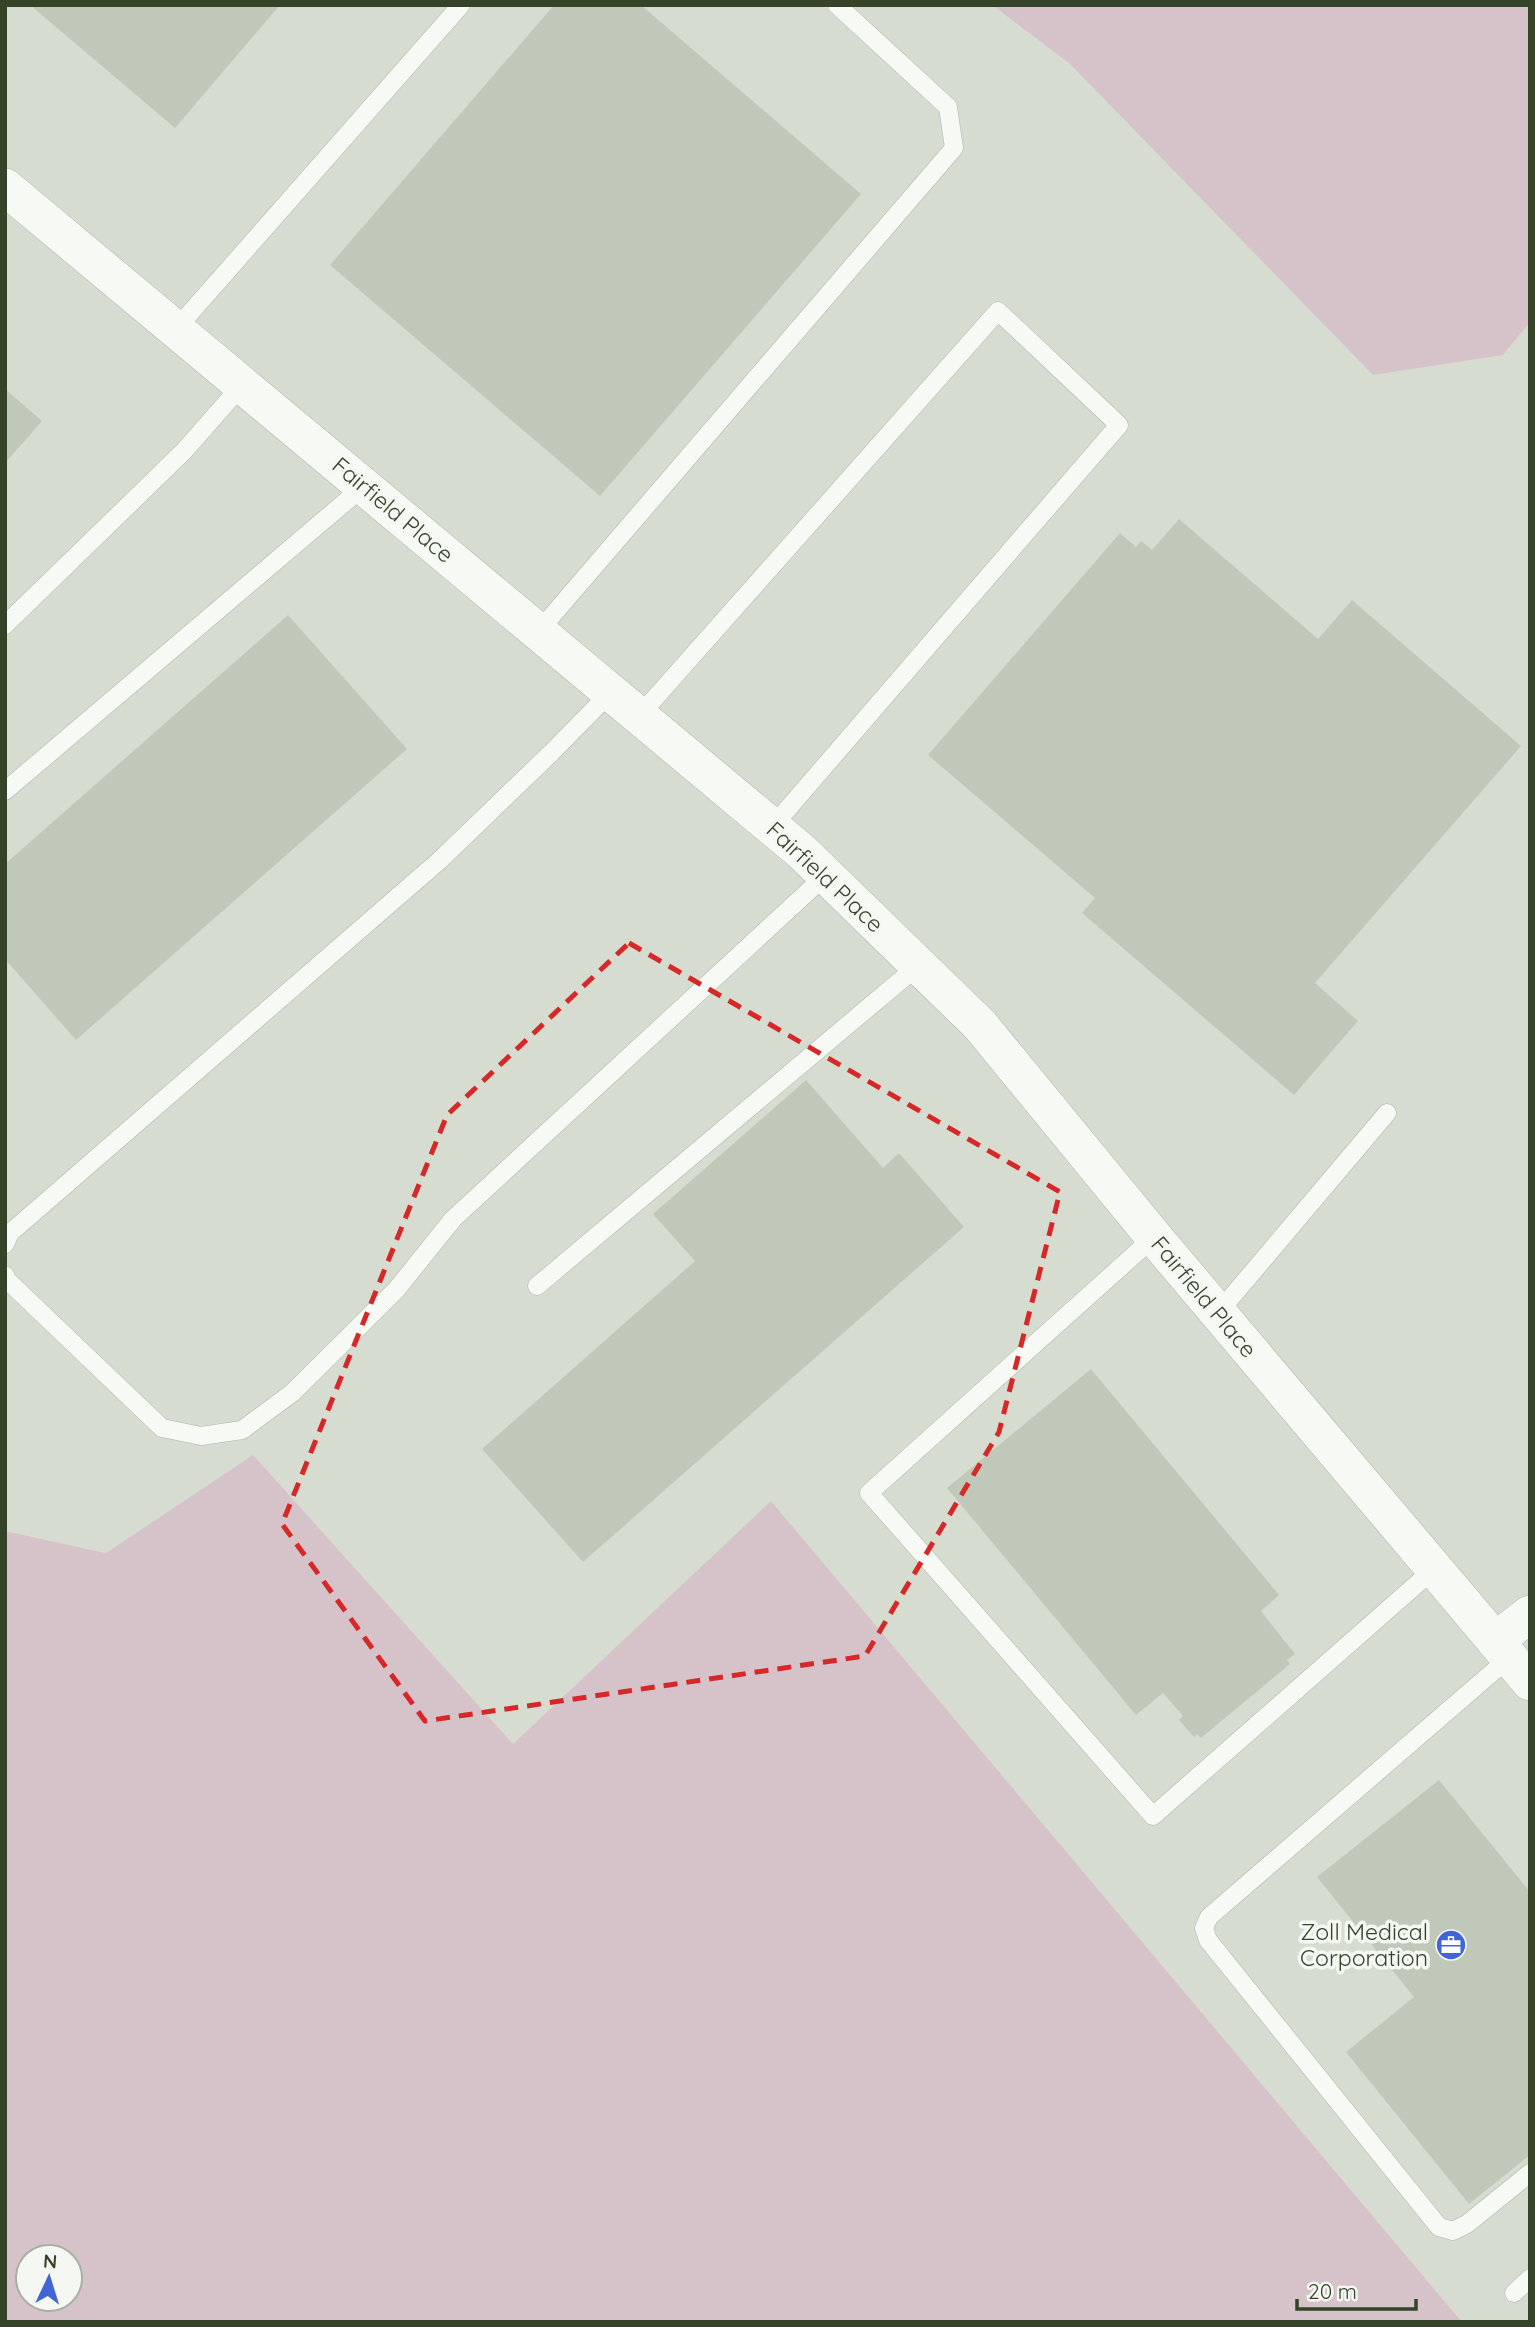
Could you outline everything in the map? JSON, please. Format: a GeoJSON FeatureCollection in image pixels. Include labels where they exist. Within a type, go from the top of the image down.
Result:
{"type":"FeatureCollection","features":[{"type":"Feature","properties":{"kind":"street","name":"Fairfield Place"},"geometry":{"type":"LineString","coordinates":[[5,187],[772,827],[919,965],[980,1025],[1154,1237],[1511,1660]]}},
{"type":"Feature","properties":{"kind":"street"},"geometry":{"type":"LineString","coordinates":[[1511,1660],[1530,1614]]}},
{"type":"Feature","properties":{"kind":"lane"},"geometry":{"type":"LineString","coordinates":[[176,329],[461,5]]}},
{"type":"Feature","properties":{"kind":"lane"},"geometry":{"type":"LineString","coordinates":[[538,632],[954,148],[948,107],[837,5]]}},
{"type":"Feature","properties":{"kind":"lane"},"geometry":{"type":"LineString","coordinates":[[639,716],[998,311],[1119,425],[772,827]]}},
{"type":"Feature","properties":{"kind":"lane"},"geometry":{"type":"LineString","coordinates":[[5,625],[184,451],[243,384]]}},
{"type":"Feature","properties":{"kind":"lane"},"geometry":{"type":"LineString","coordinates":[[5,792],[364,486]]}},
{"type":"Feature","properties":{"kind":"lane"},"geometry":{"type":"LineString","coordinates":[[5,1244],[10,1233],[440,860],[611,692]]}},
{"type":"Feature","properties":{"kind":"lane"},"geometry":{"type":"LineString","coordinates":[[5,1275],[7,1280],[162,1428],[201,1436],[242,1430],[292,1393],[396,1290],[453,1219],[826,875]]}},
{"type":"Feature","properties":{"kind":"lane"},"geometry":{"type":"LineString","coordinates":[[537,1286],[919,965]]}},
{"type":"Feature","properties":{"kind":"lane"},"geometry":{"type":"LineString","coordinates":[[1218,1313],[1387,1113]]}},
{"type":"Feature","properties":{"kind":"lane"},"geometry":{"type":"LineString","coordinates":[[1154,1237],[869,1493],[1153,1816],[1434,1569]]}},
{"type":"Feature","properties":{"kind":"lane"},"geometry":{"type":"LineString","coordinates":[[1511,1660],[1209,1917],[1204,1928],[1208,1940],[1439,2227],[1454,2231],[1466,2224],[1530,2172]]}},
{"type":"Feature","properties":{"kind":"lane"},"geometry":{"type":"LineString","coordinates":[[1514,2293],[1530,2278]]}},
{"type":"Feature","properties":{"kind":"highlighted area"},"geometry":{"type":"Polygon","coordinates":[[[629,943],[1060,1192],[999,1432],[865,1656],[425,1721],[282,1524],[447,1115],[629,943]]]}},
{"type":"Feature","properties":{"kind":"shaded area"},"geometry":{"type":"Polygon","coordinates":[[[5,5],[992,5],[1070,64],[1503,355],[1530,322],[1530,2322],[1462,2322],[771,1502],[423,1829],[106,1553],[5,1531],[5,5]]]}},
{"type":"Feature","properties":{"kind":"shaded area"},"geometry":{"type":"Polygon","coordinates":[[[992,5],[1530,5],[1530,322],[1503,355],[1373,375],[1070,64],[992,5]]]}},
{"type":"Feature","properties":{"kind":"shaded area"},"geometry":{"type":"Polygon","coordinates":[[[253,1455],[513,1744],[771,1501],[1462,2322],[5,2322],[5,1531],[106,1553],[253,1455]]]}},
{"type":"Feature","properties":{"kind":"building"},"geometry":{"type":"Polygon","coordinates":[[[30,5],[280,5],[175,128],[30,5]]]}},
{"type":"Feature","properties":{"kind":"building"},"geometry":{"type":"Polygon","coordinates":[[[554,5],[641,5],[861,194],[600,496],[330,265],[554,5]]]}},
{"type":"Feature","properties":{"kind":"building"},"geometry":{"type":"Polygon","coordinates":[[[5,389],[42,421],[5,463],[5,389]]]}},
{"type":"Feature","properties":{"kind":"building"},"geometry":{"type":"Polygon","coordinates":[[[1179,519],[1318,639],[1352,600],[1521,746],[1315,983],[1358,1021],[1294,1095],[1082,913],[1095,898],[928,755],[1120,533],[1136,547],[1141,541],[1152,550],[1179,519]]]}},
{"type":"Feature","properties":{"kind":"building"},"geometry":{"type":"Polygon","coordinates":[[[288,615],[407,749],[76,1040],[5,959],[5,864],[288,615]]]}},
{"type":"Feature","properties":{"kind":"building"},"geometry":{"type":"Polygon","coordinates":[[[806,1080],[883,1168],[899,1153],[964,1227],[583,1562],[482,1449],[695,1261],[653,1214],[806,1080]]]}},
{"type":"Feature","properties":{"kind":"building"},"geometry":{"type":"Polygon","coordinates":[[[1091,1369],[1279,1595],[1261,1611],[1295,1654],[1287,1660],[1290,1664],[1201,1738],[1197,1734],[1194,1737],[1179,1720],[1183,1716],[1163,1693],[1136,1715],[947,1488],[1091,1369]]]}},
{"type":"Feature","properties":{"kind":"building","name":"Zoll Medical Corporation"},"geometry":{"type":"Polygon","coordinates":[[[1439,1780],[1530,1892],[1530,2155],[1469,2204],[1346,2052],[1414,1997],[1317,1877],[1439,1780]]]}},
{"type":"Feature","properties":{"kind":"place","name":"Zoll Medical Corporation"},"geometry":{"type":"Point","coordinates":[1451,1945]}}]}
